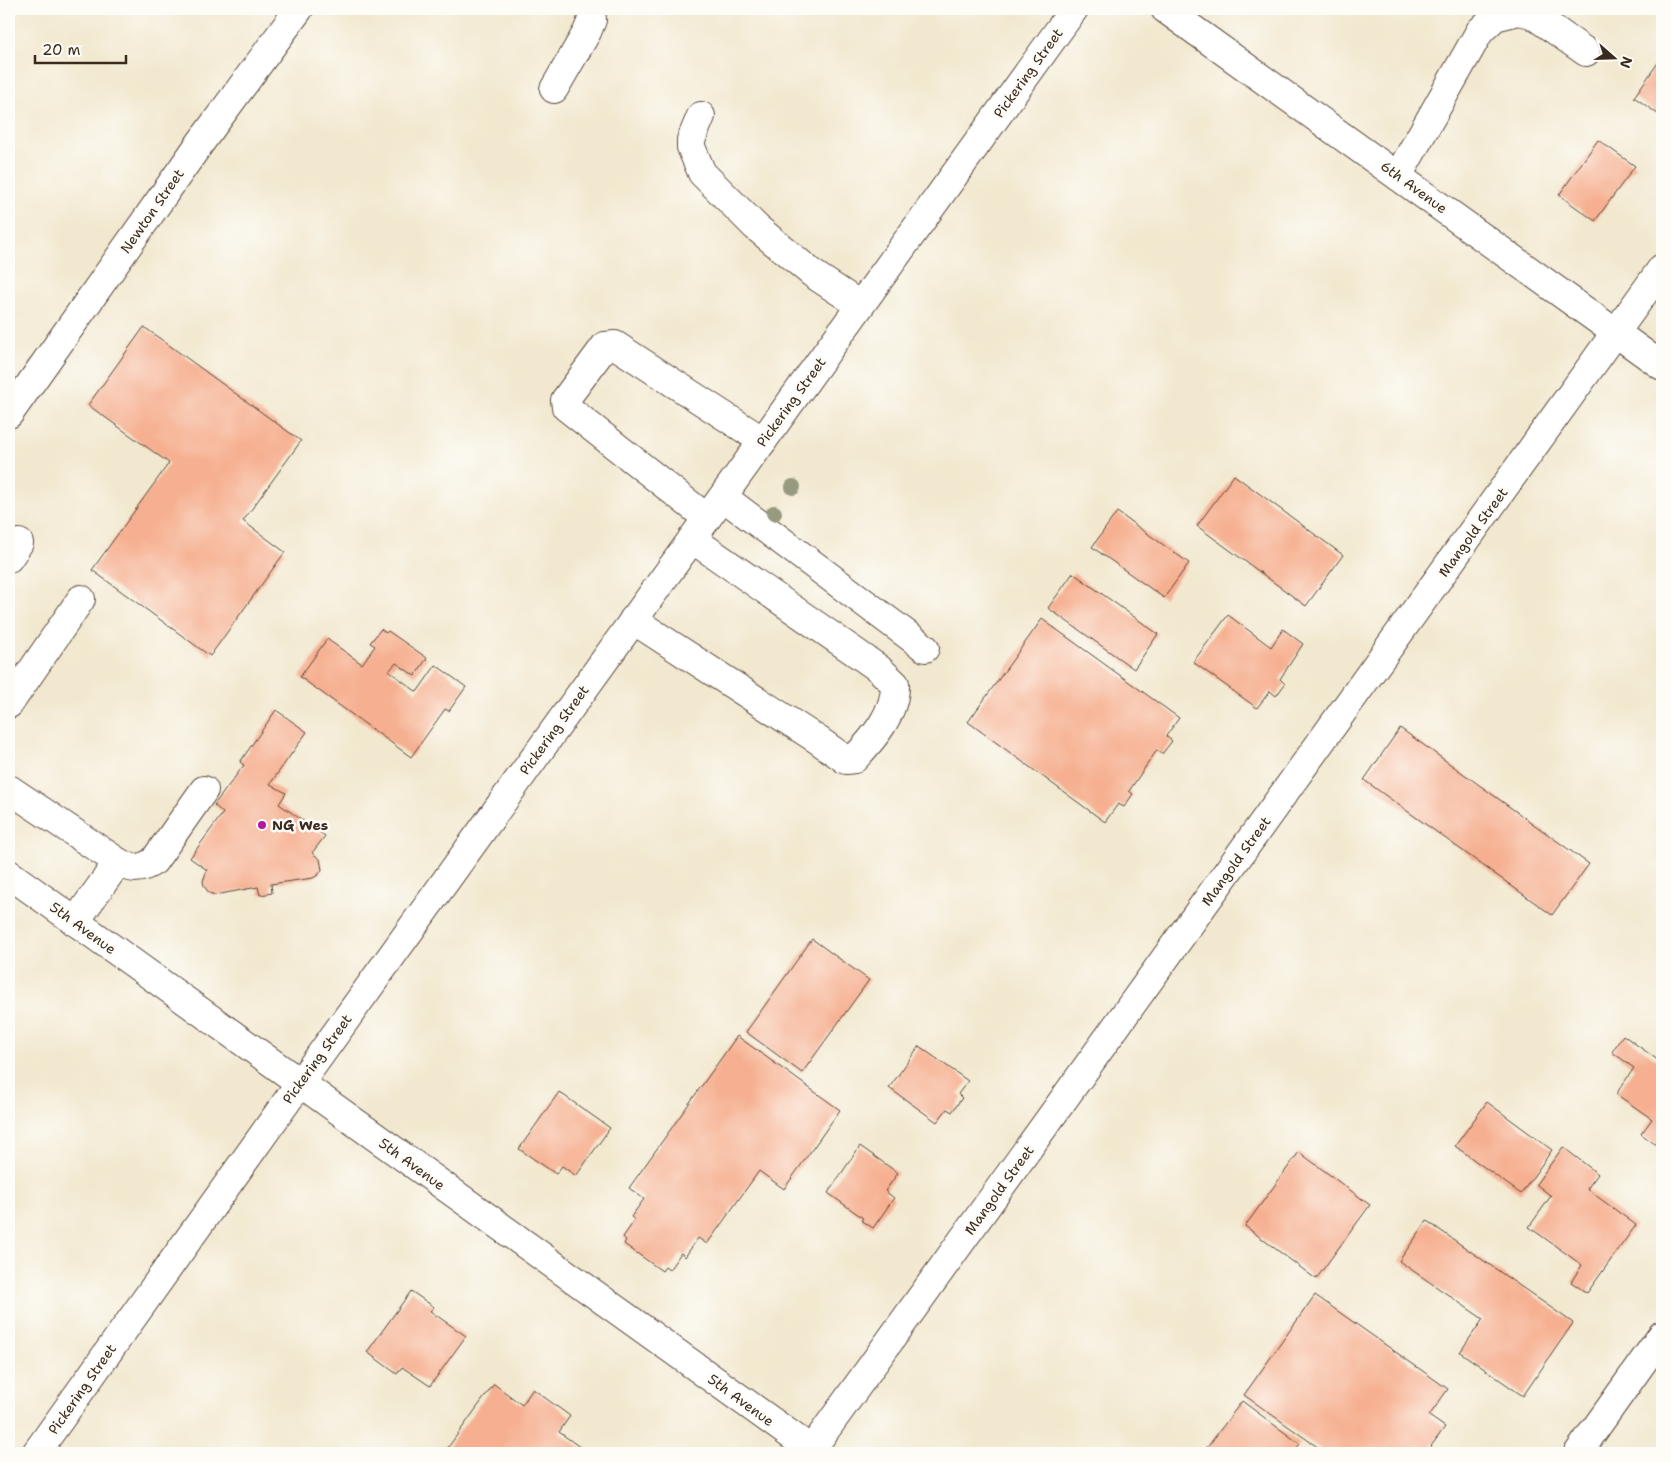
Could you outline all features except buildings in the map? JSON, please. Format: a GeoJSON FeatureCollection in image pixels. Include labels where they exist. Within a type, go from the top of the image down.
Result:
{"type":"FeatureCollection","features":[{"type":"Feature","properties":{"kind":"street","name":"Newton Street"},"geometry":{"type":"LineString","coordinates":[[9,414],[198,146],[299,9]]}},
{"type":"Feature","properties":{"kind":"street"},"geometry":{"type":"LineString","coordinates":[[554,89],[587,32],[592,20],[591,9]]}},
{"type":"Feature","properties":{"kind":"street","name":"Pickering Street"},"geometry":{"type":"LineString","coordinates":[[36,1453],[300,1083],[1074,9]]}},
{"type":"Feature","properties":{"kind":"street","name":"6th Avenue"},"geometry":{"type":"LineString","coordinates":[[1165,9],[1662,366]]}},
{"type":"Feature","properties":{"kind":"street"},"geometry":{"type":"LineString","coordinates":[[1398,176],[1480,31],[1495,17],[1519,11],[1532,14],[1586,52]]}},
{"type":"Feature","properties":{"kind":"street"},"geometry":{"type":"LineString","coordinates":[[701,116],[691,140],[691,146],[702,173],[756,227],[813,274],[860,305]]}},
{"type":"Feature","properties":{"kind":"street","name":"Mangold Street"},"geometry":{"type":"LineString","coordinates":[[812,1452],[1662,268]]}},
{"type":"Feature","properties":{"kind":"street"},"geometry":{"type":"LineString","coordinates":[[633,620],[846,760],[854,760],[868,744],[888,715],[895,695],[895,684],[707,518],[566,407],[565,400],[605,346],[615,345],[763,441]]}},
{"type":"Feature","properties":{"kind":"street"},"geometry":{"type":"LineString","coordinates":[[707,518],[925,648]]}},
{"type":"Feature","properties":{"kind":"street"},"geometry":{"type":"LineString","coordinates":[[9,704],[81,599]]}},
{"type":"Feature","properties":{"kind":"street"},"geometry":{"type":"LineString","coordinates":[[9,789],[118,862],[135,870],[145,868],[154,861],[204,790]]}},
{"type":"Feature","properties":{"kind":"street"},"geometry":{"type":"LineString","coordinates":[[75,922],[118,862]]}},
{"type":"Feature","properties":{"kind":"street","name":"5th Avenue"},"geometry":{"type":"LineString","coordinates":[[9,874],[812,1452]]}},
{"type":"Feature","properties":{"kind":"street"},"geometry":{"type":"LineString","coordinates":[[1578,1453],[1662,1335]]}},
{"type":"Feature","properties":{"kind":"place","name":"NG Wes"},"geometry":{"type":"Point","coordinates":[262,825]}}]}
